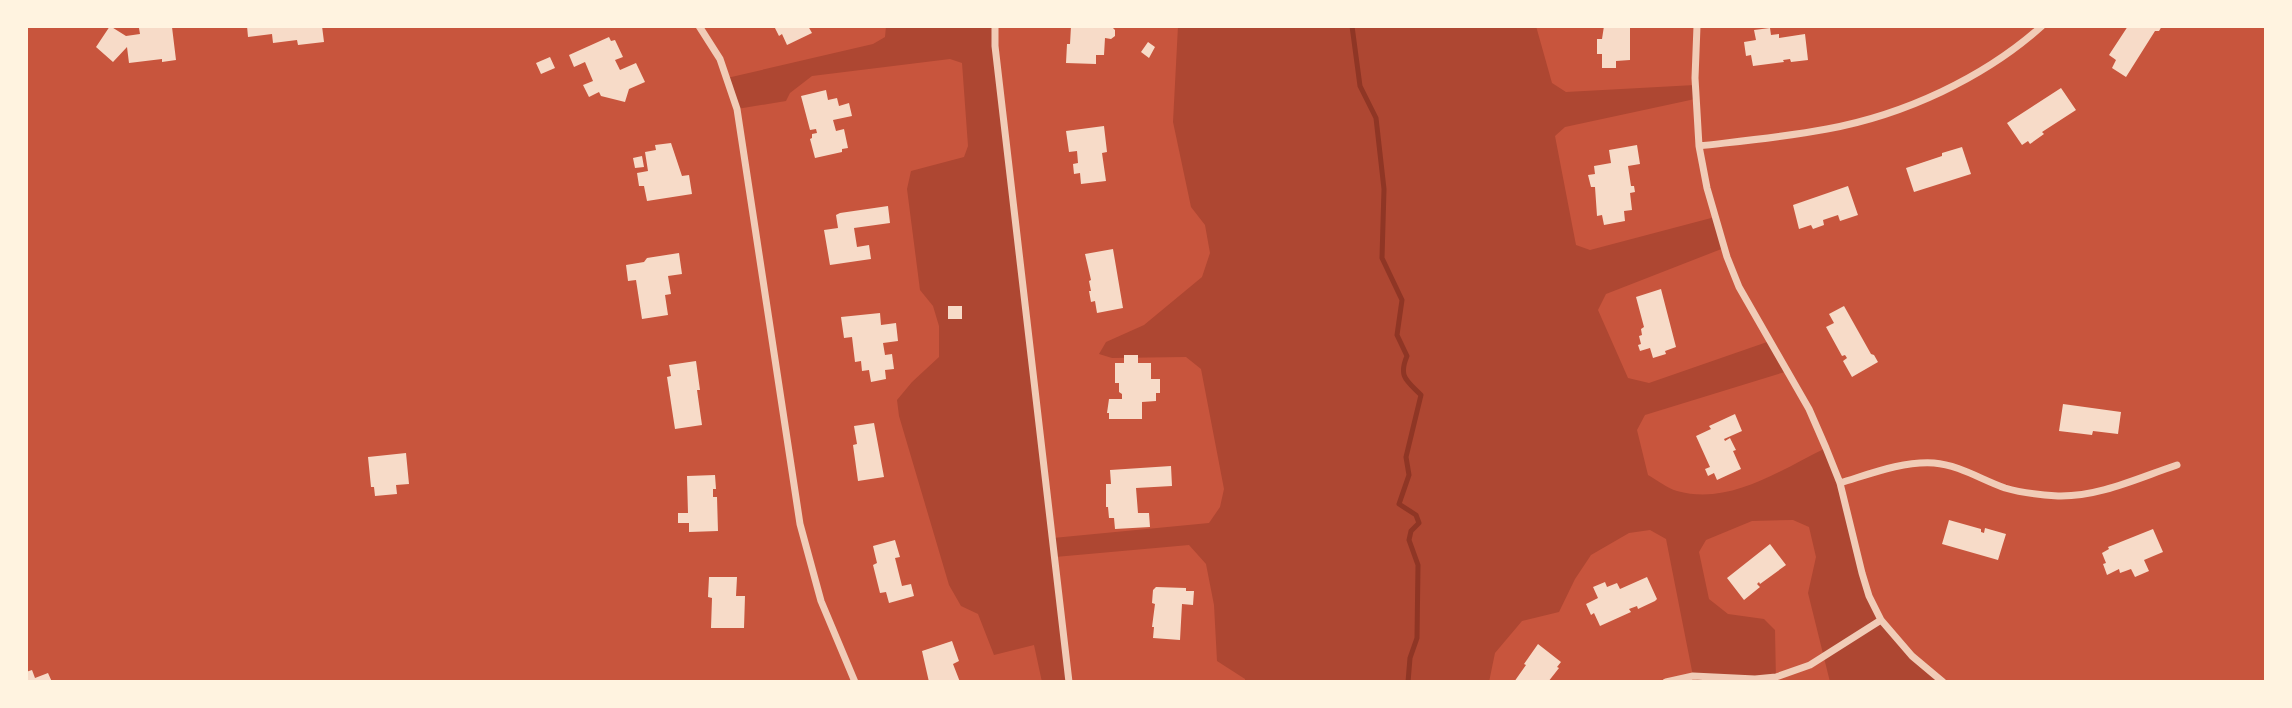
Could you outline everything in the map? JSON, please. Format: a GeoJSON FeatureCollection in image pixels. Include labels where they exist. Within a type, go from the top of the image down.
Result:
{"type":"FeatureCollection","features":[{"type":"Feature","properties":{"kind":"street"},"geometry":{"type":"LineString","coordinates":[[699,26],[720,59],[737,109],[800,524],[821,601],[855,682]]}},
{"type":"Feature","properties":{"kind":"street"},"geometry":{"type":"LineString","coordinates":[[995,26],[995,46],[1069,682]]}},
{"type":"Feature","properties":{"kind":"street"},"geometry":{"type":"LineString","coordinates":[[1697,26],[1695,78],[1699,146],[1713,211],[1727,257],[1739,287],[1810,409],[1840,483],[1862,573],[1869,596],[1881,620],[1912,656],[1943,682]]}},
{"type":"Feature","properties":{"kind":"street"},"geometry":{"type":"LineString","coordinates":[[1699,146],[1787,136],[1869,120],[1916,103],[1961,81],[1998,60],[2042,26]]}},
{"type":"Feature","properties":{"kind":"street"},"geometry":{"type":"LineString","coordinates":[[1840,483],[1890,468],[1934,463],[1955,468],[2006,488],[2032,494],[2084,495],[2176,464]]}},
{"type":"Feature","properties":{"kind":"street"},"geometry":{"type":"LineString","coordinates":[[1666,682],[1693,676],[1755,679],[1776,677],[1810,665],[1881,620]]}},
{"type":"Feature","properties":{"kind":"shaded area"},"geometry":{"type":"Polygon","coordinates":[[[886,26],[995,26],[1053,538],[1209,523],[1220,507],[1224,489],[1201,369],[1186,357],[1112,358],[1099,354],[1106,342],[1144,325],[1202,277],[1210,253],[1205,225],[1191,207],[1173,122],[1178,26],[1536,26],[1552,83],[1566,92],[1695,85],[1695,99],[1565,127],[1555,136],[1576,245],[1590,250],[1715,217],[1724,248],[1606,294],[1598,310],[1628,378],[1649,383],[1770,341],[1788,371],[1645,415],[1637,430],[1648,475],[1677,491],[1716,494],[1754,483],[1826,448],[1869,596],[1895,637],[1943,682],[1830,682],[1808,593],[1816,557],[1809,527],[1793,520],[1752,521],[1706,540],[1699,552],[1709,599],[1728,614],[1764,619],[1775,630],[1776,682],[1699,682],[1693,676],[1666,539],[1650,530],[1629,533],[1591,555],[1575,579],[1559,612],[1522,621],[1495,653],[1489,682],[1245,682],[1245,679],[1217,661],[1214,605],[1206,564],[1189,545],[1055,557],[1069,682],[1042,682],[1034,645],[994,655],[978,614],[961,606],[949,585],[899,416],[897,400],[939,357],[939,326],[933,306],[920,290],[907,189],[911,171],[964,157],[968,146],[962,63],[950,59],[812,76],[790,93],[786,101],[737,109],[727,78],[873,44],[885,37],[886,26]]]}},
{"type":"Feature","properties":{"kind":"building"},"geometry":{"type":"Polygon","coordinates":[[[110,26],[126,36],[140,34],[139,28],[172,27],[176,60],[129,63],[127,47],[113,62],[96,47],[110,26]]]}},
{"type":"Feature","properties":{"kind":"building"},"geometry":{"type":"Polygon","coordinates":[[[247,26],[322,26],[324,42],[298,45],[297,40],[273,43],[272,34],[248,37],[247,26]]]}},
{"type":"Feature","properties":{"kind":"building"},"geometry":{"type":"Polygon","coordinates":[[[774,26],[808,26],[812,33],[787,45],[774,26]]]}},
{"type":"Feature","properties":{"kind":"building"},"geometry":{"type":"Polygon","coordinates":[[[1071,26],[1112,27],[1115,30],[1115,36],[1111,39],[1105,38],[1104,55],[1096,55],[1096,64],[1066,63],[1071,26]]]}},
{"type":"Feature","properties":{"kind":"building"},"geometry":{"type":"Polygon","coordinates":[[[1604,26],[1630,26],[1630,60],[1616,61],[1616,68],[1602,68],[1602,54],[1597,54],[1597,39],[1602,39],[1604,26]]]}},
{"type":"Feature","properties":{"kind":"building"},"geometry":{"type":"Polygon","coordinates":[[[2128,26],[2162,26],[2159,31],[2155,31],[2126,77],[2112,68],[2116,60],[2109,55],[2128,26]]]}},
{"type":"Feature","properties":{"kind":"building"},"geometry":{"type":"Polygon","coordinates":[[[1770,28],[1771,35],[1779,34],[1779,38],[1805,34],[1808,60],[1791,62],[1790,59],[1753,66],[1751,55],[1746,56],[1744,42],[1756,40],[1754,30],[1770,28]]]}},
{"type":"Feature","properties":{"kind":"building"},"geometry":{"type":"Polygon","coordinates":[[[609,37],[611,41],[615,40],[623,57],[615,60],[620,70],[636,63],[645,82],[629,89],[625,102],[601,96],[599,92],[589,97],[583,85],[593,81],[585,62],[574,67],[569,55],[609,37]]]}},
{"type":"Feature","properties":{"kind":"building"},"geometry":{"type":"Polygon","coordinates":[[[1148,42],[1155,47],[1149,58],[1141,52],[1148,42]]]}},
{"type":"Feature","properties":{"kind":"building"},"geometry":{"type":"Polygon","coordinates":[[[550,57],[555,68],[541,74],[536,63],[550,57]]]}},
{"type":"Feature","properties":{"kind":"building"},"geometry":{"type":"Polygon","coordinates":[[[2061,88],[2076,110],[2042,132],[2044,134],[2030,144],[2028,141],[2022,145],[2007,123],[2061,88]]]}},
{"type":"Feature","properties":{"kind":"building"},"geometry":{"type":"Polygon","coordinates":[[[826,90],[828,100],[837,98],[839,106],[849,103],[852,116],[833,120],[836,131],[844,129],[848,148],[815,158],[810,139],[812,134],[817,133],[816,129],[810,130],[801,96],[826,90]]]}},
{"type":"Feature","properties":{"kind":"building"},"geometry":{"type":"Polygon","coordinates":[[[1104,126],[1107,152],[1102,153],[1106,181],[1081,184],[1080,173],[1074,174],[1073,164],[1078,163],[1077,151],[1069,152],[1066,131],[1104,126]]]}},
{"type":"Feature","properties":{"kind":"building"},"geometry":{"type":"Polygon","coordinates":[[[671,143],[682,176],[689,175],[692,194],[647,201],[644,186],[639,186],[637,173],[648,171],[645,152],[656,150],[655,145],[671,143]]]}},
{"type":"Feature","properties":{"kind":"building"},"geometry":{"type":"Polygon","coordinates":[[[1637,145],[1640,164],[1628,166],[1631,186],[1634,186],[1635,192],[1630,193],[1632,210],[1624,211],[1625,221],[1604,225],[1602,215],[1597,216],[1595,187],[1591,187],[1588,175],[1595,174],[1594,166],[1611,163],[1609,150],[1637,145]]]}},
{"type":"Feature","properties":{"kind":"building"},"geometry":{"type":"Polygon","coordinates":[[[1962,147],[1971,174],[1914,192],[1906,168],[1962,147]]]}},
{"type":"Feature","properties":{"kind":"building"},"geometry":{"type":"Polygon","coordinates":[[[642,156],[644,167],[635,168],[633,158],[642,156]]]}},
{"type":"Feature","properties":{"kind":"building"},"geometry":{"type":"Polygon","coordinates":[[[1848,186],[1858,215],[1840,221],[1838,215],[1823,220],[1824,225],[1813,229],[1811,225],[1799,229],[1793,205],[1848,186]]]}},
{"type":"Feature","properties":{"kind":"building"},"geometry":{"type":"Polygon","coordinates":[[[888,206],[890,223],[854,228],[857,247],[869,245],[871,259],[830,265],[824,230],[838,228],[836,215],[888,206]]]}},
{"type":"Feature","properties":{"kind":"building"},"geometry":{"type":"Polygon","coordinates":[[[1113,249],[1123,308],[1097,313],[1095,301],[1091,302],[1091,280],[1085,254],[1113,249]]]}},
{"type":"Feature","properties":{"kind":"building"},"geometry":{"type":"Polygon","coordinates":[[[679,253],[682,274],[668,276],[671,294],[665,295],[668,315],[642,319],[636,280],[628,281],[626,265],[644,262],[647,258],[679,253]]]}},
{"type":"Feature","properties":{"kind":"building"},"geometry":{"type":"Polygon","coordinates":[[[1661,289],[1676,347],[1653,358],[1650,348],[1640,351],[1638,345],[1641,344],[1639,336],[1642,335],[1641,329],[1644,327],[1636,297],[1661,289]]]}},
{"type":"Feature","properties":{"kind":"building"},"geometry":{"type":"Polygon","coordinates":[[[948,306],[962,306],[962,319],[948,319],[948,306]]]}},
{"type":"Feature","properties":{"kind":"building"},"geometry":{"type":"Polygon","coordinates":[[[1844,306],[1878,362],[1852,377],[1843,361],[1847,358],[1842,356],[1826,327],[1834,323],[1829,314],[1844,306]]]}},
{"type":"Feature","properties":{"kind":"building"},"geometry":{"type":"Polygon","coordinates":[[[880,313],[881,325],[896,323],[898,341],[883,343],[885,355],[892,354],[894,369],[885,370],[886,379],[871,382],[869,370],[862,371],[861,361],[855,362],[852,337],[844,338],[841,317],[880,313]]]}},
{"type":"Feature","properties":{"kind":"building"},"geometry":{"type":"Polygon","coordinates":[[[1124,355],[1138,355],[1138,363],[1151,363],[1151,379],[1160,379],[1160,393],[1156,393],[1156,401],[1142,402],[1142,419],[1109,419],[1107,413],[1109,399],[1122,399],[1119,383],[1115,383],[1115,363],[1124,363],[1124,355]]]}},
{"type":"Feature","properties":{"kind":"building"},"geometry":{"type":"Polygon","coordinates":[[[696,361],[702,425],[675,429],[667,377],[671,376],[669,365],[696,361]]]}},
{"type":"Feature","properties":{"kind":"building"},"geometry":{"type":"Polygon","coordinates":[[[2063,404],[2121,412],[2118,434],[2093,431],[2092,435],[2059,431],[2063,404]]]}},
{"type":"Feature","properties":{"kind":"building"},"geometry":{"type":"Polygon","coordinates":[[[1735,414],[1742,431],[1724,439],[1725,441],[1730,438],[1741,469],[1717,480],[1714,473],[1708,476],[1705,469],[1710,467],[1696,436],[1711,429],[1709,426],[1735,414]]]}},
{"type":"Feature","properties":{"kind":"building"},"geometry":{"type":"Polygon","coordinates":[[[874,423],[884,477],[858,481],[853,445],[857,444],[854,426],[874,423]]]}},
{"type":"Feature","properties":{"kind":"building"},"geometry":{"type":"Polygon","coordinates":[[[406,453],[409,484],[396,485],[397,494],[375,496],[374,487],[371,487],[368,457],[406,453]]]}},
{"type":"Feature","properties":{"kind":"building"},"geometry":{"type":"Polygon","coordinates":[[[1171,466],[1172,486],[1136,488],[1138,513],[1149,513],[1150,527],[1115,529],[1114,518],[1109,518],[1106,507],[1106,484],[1111,484],[1110,470],[1171,466]]]}},
{"type":"Feature","properties":{"kind":"building"},"geometry":{"type":"Polygon","coordinates":[[[715,475],[716,489],[713,489],[713,497],[717,497],[718,531],[689,532],[689,523],[678,523],[678,513],[688,513],[687,476],[715,475]]]}},
{"type":"Feature","properties":{"kind":"building"},"geometry":{"type":"Polygon","coordinates":[[[1949,520],[1981,529],[1984,533],[1985,528],[2006,534],[1998,560],[1942,544],[1949,520]]]}},
{"type":"Feature","properties":{"kind":"building"},"geometry":{"type":"Polygon","coordinates":[[[2153,529],[2163,552],[2144,560],[2149,571],[2135,577],[2131,569],[2120,573],[2119,569],[2107,575],[2102,553],[2109,549],[2108,547],[2153,529]]]}},
{"type":"Feature","properties":{"kind":"building"},"geometry":{"type":"Polygon","coordinates":[[[895,540],[900,557],[895,558],[902,586],[911,584],[914,596],[889,603],[886,592],[880,593],[873,565],[877,563],[873,546],[895,540]]]}},
{"type":"Feature","properties":{"kind":"building"},"geometry":{"type":"Polygon","coordinates":[[[1770,544],[1786,565],[1760,584],[1759,582],[1757,584],[1760,587],[1744,600],[1727,578],[1770,544]]]}},
{"type":"Feature","properties":{"kind":"building"},"geometry":{"type":"Polygon","coordinates":[[[709,577],[737,577],[736,596],[745,596],[744,628],[711,628],[712,598],[708,597],[709,577]]]}},
{"type":"Feature","properties":{"kind":"building"},"geometry":{"type":"Polygon","coordinates":[[[1647,577],[1657,599],[1638,609],[1637,606],[1629,609],[1631,612],[1600,626],[1586,604],[1598,598],[1593,587],[1605,582],[1607,587],[1617,583],[1620,589],[1647,577]]]}},
{"type":"Feature","properties":{"kind":"building"},"geometry":{"type":"Polygon","coordinates":[[[1156,587],[1186,588],[1186,591],[1194,591],[1193,605],[1182,604],[1180,640],[1153,638],[1155,604],[1152,603],[1153,590],[1156,587]]]}},
{"type":"Feature","properties":{"kind":"building"},"geometry":{"type":"Polygon","coordinates":[[[952,641],[959,661],[953,664],[960,682],[929,682],[922,651],[952,641]]]}},
{"type":"Feature","properties":{"kind":"building"},"geometry":{"type":"Polygon","coordinates":[[[1538,644],[1561,662],[1557,667],[1559,668],[1548,682],[1514,682],[1526,665],[1524,664],[1538,644]]]}},
{"type":"Feature","properties":{"kind":"building"},"geometry":{"type":"Polygon","coordinates":[[[32,670],[35,678],[48,673],[52,682],[26,682],[26,672],[32,670]]]}},
{"type":"Feature","properties":{"kind":"waterway"},"geometry":{"type":"LineString","coordinates":[[1352,26],[1360,86],[1376,118],[1384,189],[1382,258],[1402,300],[1397,335],[1407,356],[1403,369],[1405,378],[1421,395],[1406,457],[1409,475],[1399,504],[1416,515],[1419,523],[1411,531],[1409,540],[1418,565],[1417,638],[1410,658],[1408,682]]}}]}
